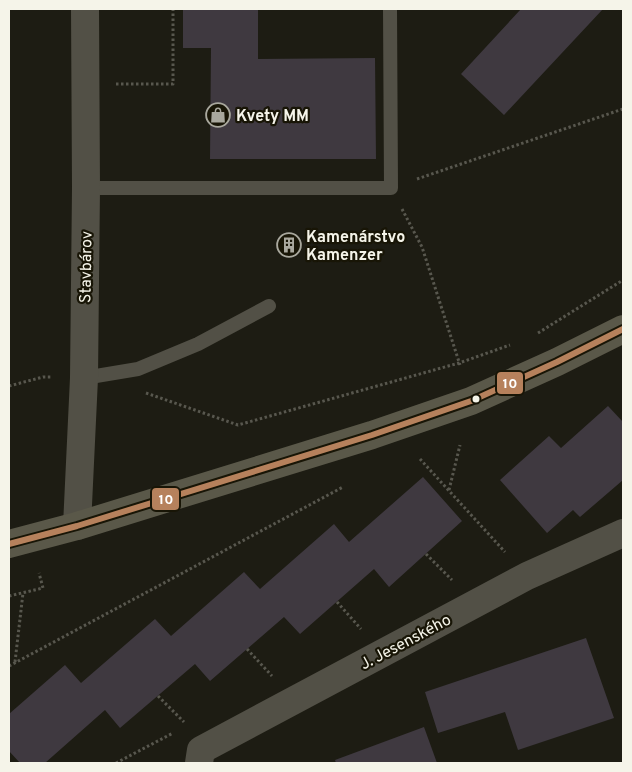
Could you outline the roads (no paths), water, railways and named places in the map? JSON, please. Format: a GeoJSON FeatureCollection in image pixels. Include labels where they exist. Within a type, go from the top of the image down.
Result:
{"type":"FeatureCollection","features":[{"type":"Feature","properties":{"kind":"main road"},"geometry":{"type":"LineString","coordinates":[[9,544],[77,526],[372,435],[471,401],[557,362],[623,329]]}},
{"type":"Feature","properties":{"kind":"street","name":"Stavbárov"},"geometry":{"type":"LineString","coordinates":[[77,526],[84,378],[85,9]]}},
{"type":"Feature","properties":{"kind":"street","name":"J. Jesenského"},"geometry":{"type":"LineString","coordinates":[[199,763],[201,750],[527,576],[623,533]]}},
{"type":"Feature","properties":{"kind":"lane"},"geometry":{"type":"LineString","coordinates":[[86,188],[391,188],[390,9]]}},
{"type":"Feature","properties":{"kind":"lane"},"geometry":{"type":"LineString","coordinates":[[84,378],[138,369],[198,344],[270,306]]}},
{"type":"Feature","properties":{"kind":"place","name":"Kvety MM"},"geometry":{"type":"Point","coordinates":[218,115]}},
{"type":"Feature","properties":{"kind":"place","name":"Kamenárstvo Kamenzer"},"geometry":{"type":"Point","coordinates":[289,245]}}]}
